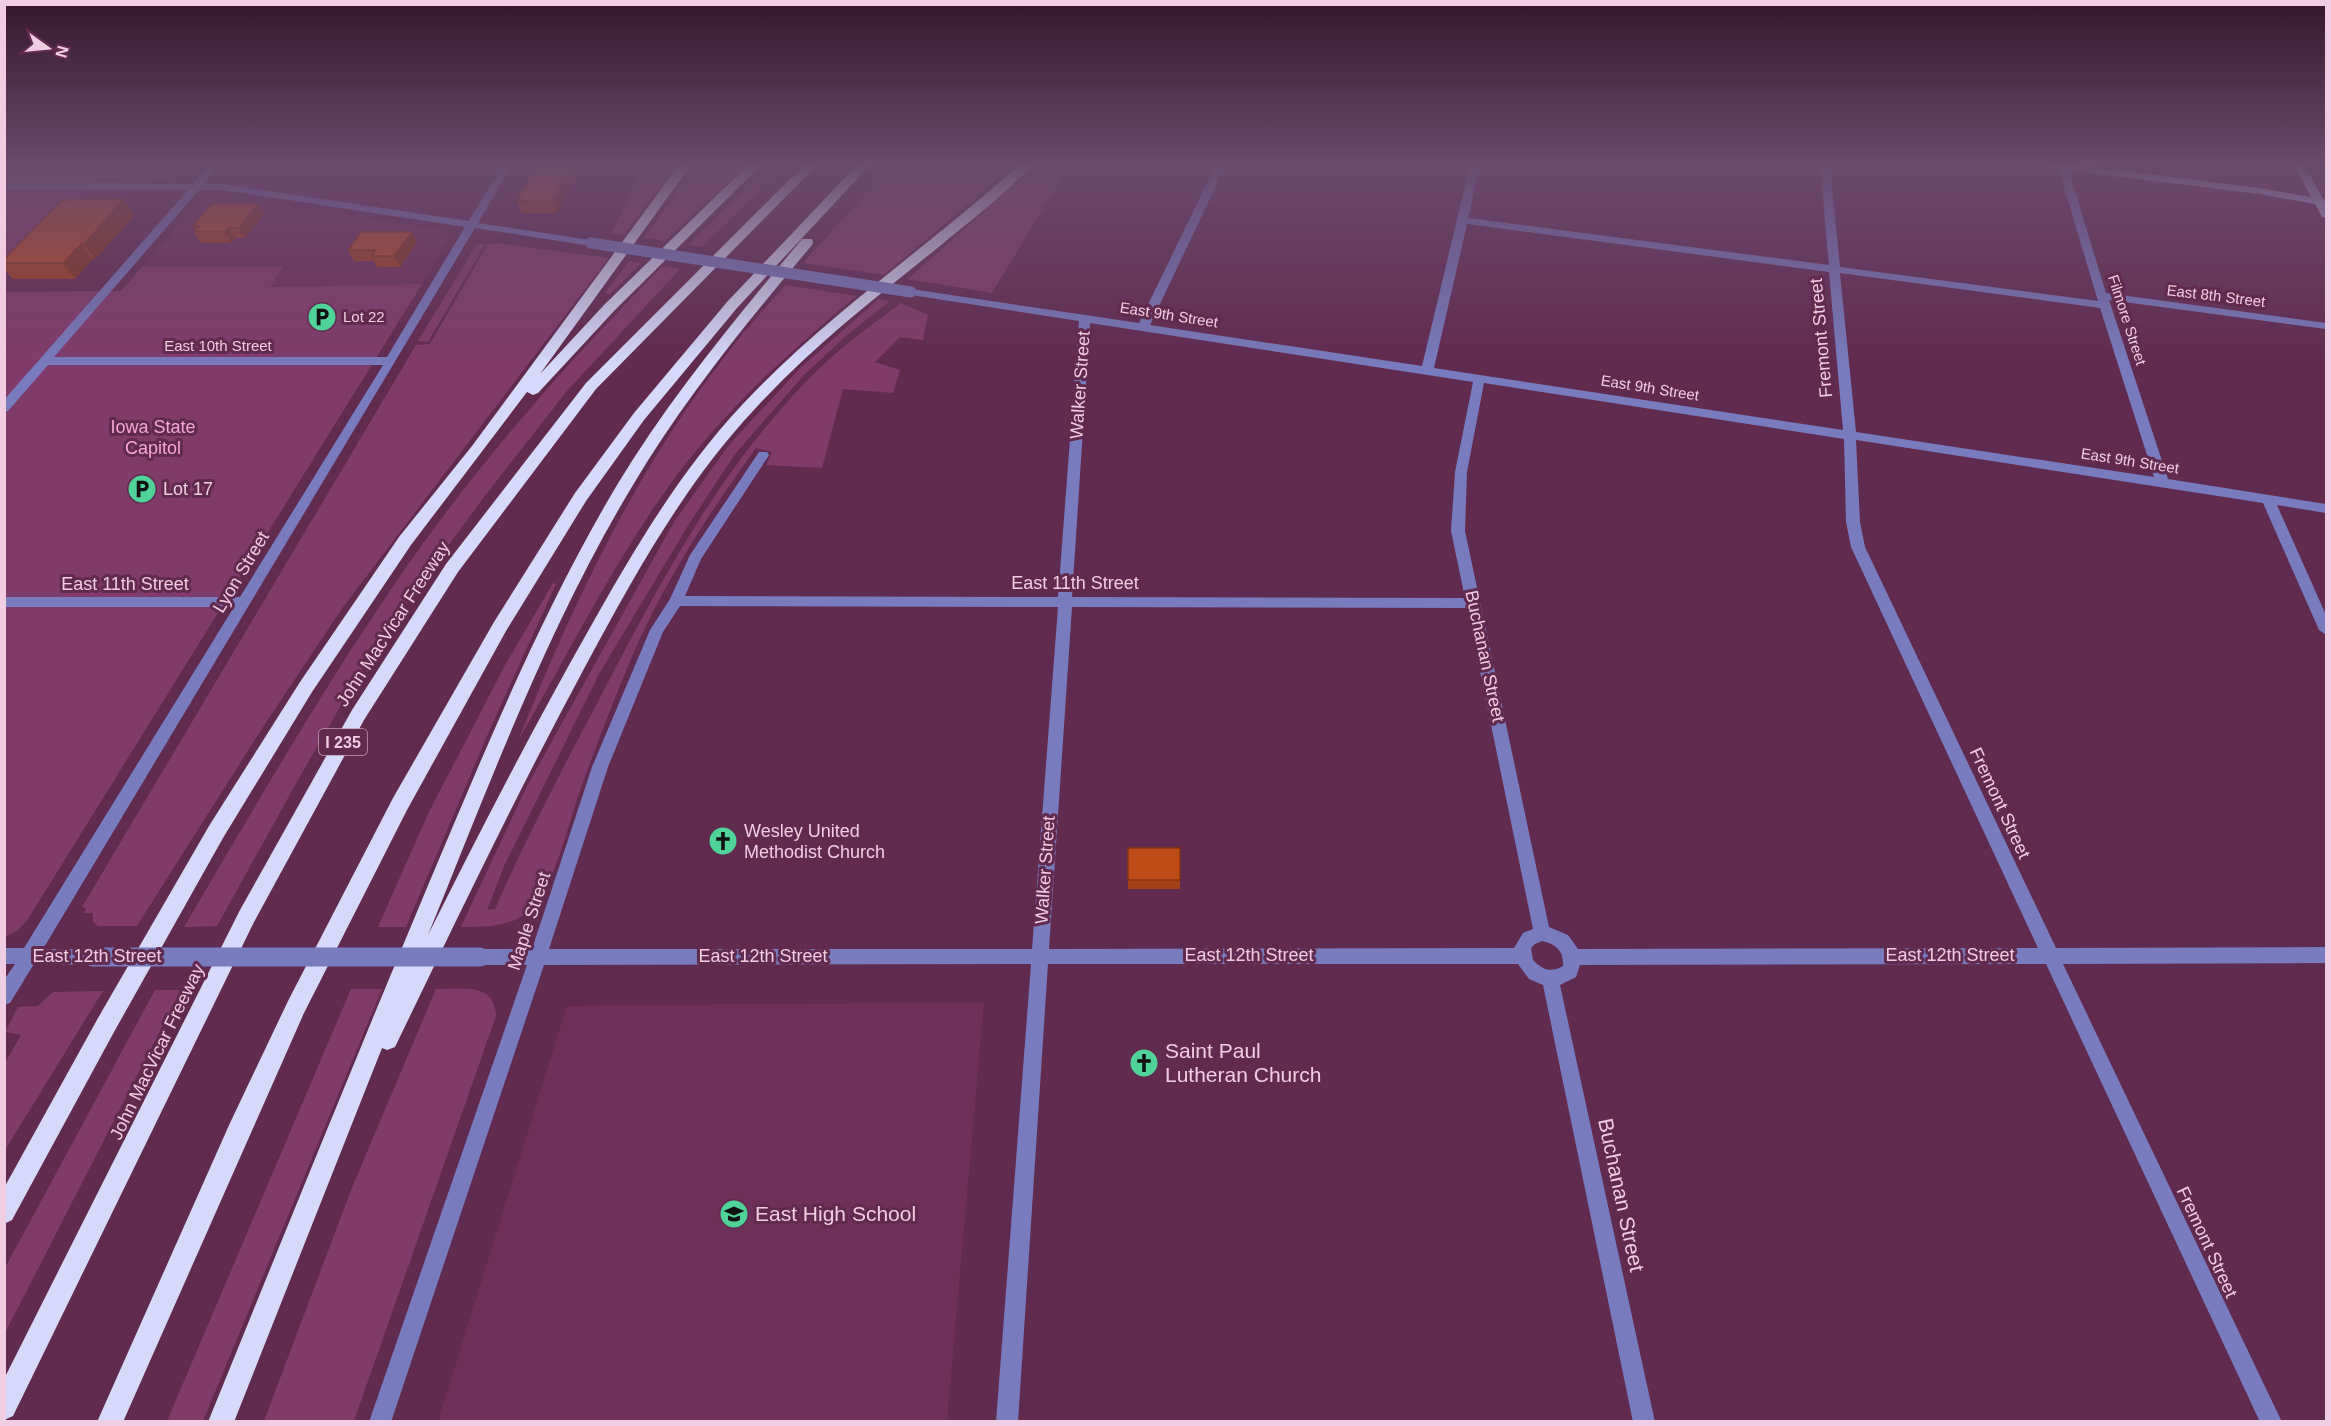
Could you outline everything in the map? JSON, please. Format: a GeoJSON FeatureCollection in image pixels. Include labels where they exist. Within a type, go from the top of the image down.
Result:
{"type":"FeatureCollection","features":[{"type":"Feature","properties":{"kind":"highway"},"geometry":{"type":"LineString","coordinates":[[4,1212],[216,832],[306,687],[405,541],[477,450],[636,232]]}},
{"type":"Feature","properties":{"kind":"highway"},"geometry":{"type":"LineString","coordinates":[[477,450],[609,308],[687,232]]}},
{"type":"Feature","properties":{"kind":"highway","name":"John MacVicar Freeway"},"geometry":{"type":"LineString","coordinates":[[4,1407],[247,916],[358,715],[452,568],[591,386],[745,232]]}},
{"type":"Feature","properties":{"kind":"highway"},"geometry":{"type":"LineString","coordinates":[[110,1422],[281,1037],[340,916],[474,668],[553,538],[612,452],[720,318],[802,232]]}},
{"type":"Feature","properties":{"kind":"highway"},"geometry":{"type":"LineString","coordinates":[[221,1422],[316,1184],[519,694],[558,606],[605,519],[671,412],[813,232]]}},
{"type":"Feature","properties":{"kind":"highway"},"geometry":{"type":"LineString","coordinates":[[316,1184],[556,704],[626,577],[668,510],[746,409],[794,361],[947,232]]}},
{"type":"Feature","properties":{"kind":"highway"},"geometry":{"type":"LineString","coordinates":[[4,1200],[41,1143]]}},
{"type":"Feature","properties":{"kind":"street"},"geometry":{"type":"LineString","coordinates":[[4,408],[158,232]]}},
{"type":"Feature","properties":{"kind":"street","name":"Lyon Street"},"geometry":{"type":"LineString","coordinates":[[4,997],[469,232]]}},
{"type":"Feature","properties":{"kind":"street","name":"East 9th Street"},"geometry":{"type":"LineString","coordinates":[[511,232],[2326,508]]}},
{"type":"Feature","properties":{"kind":"street"},"geometry":{"type":"LineString","coordinates":[[1143,327],[1189,232]]}},
{"type":"Feature","properties":{"kind":"street"},"geometry":{"type":"LineString","coordinates":[[1427,371],[1459,232]]}},
{"type":"Feature","properties":{"kind":"street","name":"East 8th Street"},"geometry":{"type":"LineString","coordinates":[[1550,232],[1834,269],[2326,326]]}},
{"type":"Feature","properties":{"kind":"street","name":"Fremont Street"},"geometry":{"type":"LineString","coordinates":[[1831,232],[1850,435],[1853,522],[1858,547],[2271,1422]]}},
{"type":"Feature","properties":{"kind":"street","name":"Filmore Street"},"geometry":{"type":"LineString","coordinates":[[2083,232],[2162,483]]}},
{"type":"Feature","properties":{"kind":"street","name":"Walker Street"},"geometry":{"type":"LineString","coordinates":[[1006,1422],[1085,319]]}},
{"type":"Feature","properties":{"kind":"street","name":"East 10th Street"},"geometry":{"type":"LineString","coordinates":[[46,361],[391,361]]}},
{"type":"Feature","properties":{"kind":"street","name":"Buchanan Street"},"geometry":{"type":"LineString","coordinates":[[1479,379],[1461,472],[1458,531],[1542,933]]}},
{"type":"Feature","properties":{"kind":"street","name":"Maple Street"},"geometry":{"type":"LineString","coordinates":[[380,1422],[600,767],[657,630],[676,601],[695,558],[763,455]]}},
{"type":"Feature","properties":{"kind":"street"},"geometry":{"type":"LineString","coordinates":[[2267,498],[2326,630]]}},
{"type":"Feature","properties":{"kind":"street","name":"East 11th Street"},"geometry":{"type":"LineString","coordinates":[[676,601],[1474,603]]}},
{"type":"Feature","properties":{"kind":"street","name":"East 11th Street"},"geometry":{"type":"LineString","coordinates":[[4,602],[245,602]]}},
{"type":"Feature","properties":{"kind":"street"},"geometry":{"type":"LineString","coordinates":[[1542,933],[1559,938],[1566,944],[1573,957],[1570,971],[1558,979],[1534,974],[1522,956],[1523,945],[1527,939],[1542,933]]}},
{"type":"Feature","properties":{"kind":"street","name":"East 12th Street"},"geometry":{"type":"LineString","coordinates":[[1573,957],[2326,955]]}},
{"type":"Feature","properties":{"kind":"street","name":"East 12th Street"},"geometry":{"type":"LineString","coordinates":[[4,956],[1522,956]]}},
{"type":"Feature","properties":{"kind":"street","name":"Buchanan Street"},"geometry":{"type":"LineString","coordinates":[[1550,979],[1644,1422]]}},
{"type":"Feature","properties":{"kind":"shaded area"},"geometry":{"type":"Polygon","coordinates":[[[173,232],[445,232],[451,236],[422,284],[269,287],[283,267],[142,267],[173,232]]]}},
{"type":"Feature","properties":{"kind":"shaded area","name":"East High School"},"geometry":{"type":"Polygon","coordinates":[[[984,1002],[947,1421],[438,1421],[567,1006],[984,1002]]]}},
{"type":"Feature","properties":{"kind":"green space"},"geometry":{"type":"Polygon","coordinates":[[[5,232],[46,232],[5,274],[5,232]]]}},
{"type":"Feature","properties":{"kind":"green space"},"geometry":{"type":"Polygon","coordinates":[[[612,232],[627,232],[624,235],[612,232]]]}},
{"type":"Feature","properties":{"kind":"green space"},"geometry":{"type":"Polygon","coordinates":[[[649,232],[675,232],[665,241],[644,238],[649,232]]]}},
{"type":"Feature","properties":{"kind":"green space"},"geometry":{"type":"Polygon","coordinates":[[[702,232],[718,232],[702,247],[688,245],[702,232]]]}},
{"type":"Feature","properties":{"kind":"green space"},"geometry":{"type":"Polygon","coordinates":[[[832,232],[935,232],[884,275],[803,263],[832,232]]]}},
{"type":"Feature","properties":{"kind":"green space"},"geometry":{"type":"Polygon","coordinates":[[[961,232],[1029,232],[992,293],[908,279],[961,232]]]}},
{"type":"Feature","properties":{"kind":"green space"},"geometry":{"type":"Polygon","coordinates":[[[497,243],[609,258],[343,607],[259,733],[137,926],[98,926],[93,922],[93,913],[84,913],[86,908],[82,907],[416,345],[430,344],[488,244],[497,243]]]}},
{"type":"Feature","properties":{"kind":"green space"},"geometry":{"type":"Polygon","coordinates":[[[477,244],[485,244],[428,342],[418,341],[477,244]]]}},
{"type":"Feature","properties":{"kind":"green space"},"geometry":{"type":"Polygon","coordinates":[[[629,261],[641,263],[610,294],[605,293],[629,261]]]}},
{"type":"Feature","properties":{"kind":"green space"},"geometry":{"type":"Polygon","coordinates":[[[663,266],[680,269],[567,391],[484,497],[361,671],[217,926],[184,927],[314,709],[368,624],[426,540],[522,418],[663,266]]]}},
{"type":"Feature","properties":{"kind":"green space","name":"Iowa State Capitol"},"geometry":{"type":"Polygon","coordinates":[[[142,267],[283,267],[270,287],[422,284],[28,919],[18,930],[5,937],[4,292],[121,291],[142,267]]]}},
{"type":"Feature","properties":{"kind":"green space"},"geometry":{"type":"Polygon","coordinates":[[[786,285],[856,296],[806,339],[735,407],[671,483],[610,577],[518,741],[570,619],[630,500],[664,443],[701,388],[742,335],[786,285]]]}},
{"type":"Feature","properties":{"kind":"green space"},"geometry":{"type":"Polygon","coordinates":[[[879,299],[890,301],[846,336],[804,375],[735,454],[689,524],[599,674],[505,864],[487,910],[495,909],[548,798],[625,649],[718,491],[744,454],[804,384],[838,351],[901,303],[928,315],[923,340],[900,337],[875,362],[900,370],[893,393],[843,389],[822,468],[766,465],[772,452],[756,448],[688,549],[657,603],[631,659],[600,737],[556,866],[541,895],[533,907],[518,919],[490,926],[461,927],[527,786],[674,522],[729,445],[801,367],[879,299]]]}},
{"type":"Feature","properties":{"kind":"green space"},"geometry":{"type":"Polygon","coordinates":[[[553,583],[556,584],[490,729],[406,927],[378,927],[428,814],[504,667],[553,583]]]}},
{"type":"Feature","properties":{"kind":"green space"},"geometry":{"type":"Polygon","coordinates":[[[351,989],[382,989],[203,1421],[167,1421],[351,989]]]}},
{"type":"Feature","properties":{"kind":"green space"},"geometry":{"type":"Polygon","coordinates":[[[436,989],[467,989],[484,993],[490,997],[496,1016],[354,1421],[264,1421],[351,1190],[436,989]]]}},
{"type":"Feature","properties":{"kind":"green space"},"geometry":{"type":"Polygon","coordinates":[[[155,990],[181,990],[5,1333],[5,1268],[155,990]]]}},
{"type":"Feature","properties":{"kind":"green space"},"geometry":{"type":"Polygon","coordinates":[[[103,991],[5,1150],[5,1063],[21,1035],[5,1032],[18,1007],[38,1006],[53,992],[103,991]]]}},
{"type":"Feature","properties":{"kind":"building"},"geometry":{"type":"Polygon","coordinates":[[[31,232],[95,232],[63,263],[4,263],[4,259],[31,232]]]}},
{"type":"Feature","properties":{"kind":"building"},"geometry":{"type":"Polygon","coordinates":[[[361,232],[412,232],[394,256],[372,256],[376,250],[348,250],[361,232]]]}},
{"type":"Feature","properties":{"kind":"building"},"geometry":{"type":"Polygon","coordinates":[[[1128,848],[1180,848],[1180,880],[1128,880],[1128,848]]]}},
{"type":"Feature","properties":{"kind":"place","name":"Lot 22"},"geometry":{"type":"Point","coordinates":[322,317]}},
{"type":"Feature","properties":{"kind":"place","name":"Lot 17"},"geometry":{"type":"Point","coordinates":[142,489]}},
{"type":"Feature","properties":{"kind":"place","name":"Wesley United Methodist Church"},"geometry":{"type":"Point","coordinates":[723,841]}},
{"type":"Feature","properties":{"kind":"place","name":"Saint Paul Lutheran Church"},"geometry":{"type":"Point","coordinates":[1144,1063]}},
{"type":"Feature","properties":{"kind":"place","name":"East High School"},"geometry":{"type":"Point","coordinates":[734,1214]}}]}
